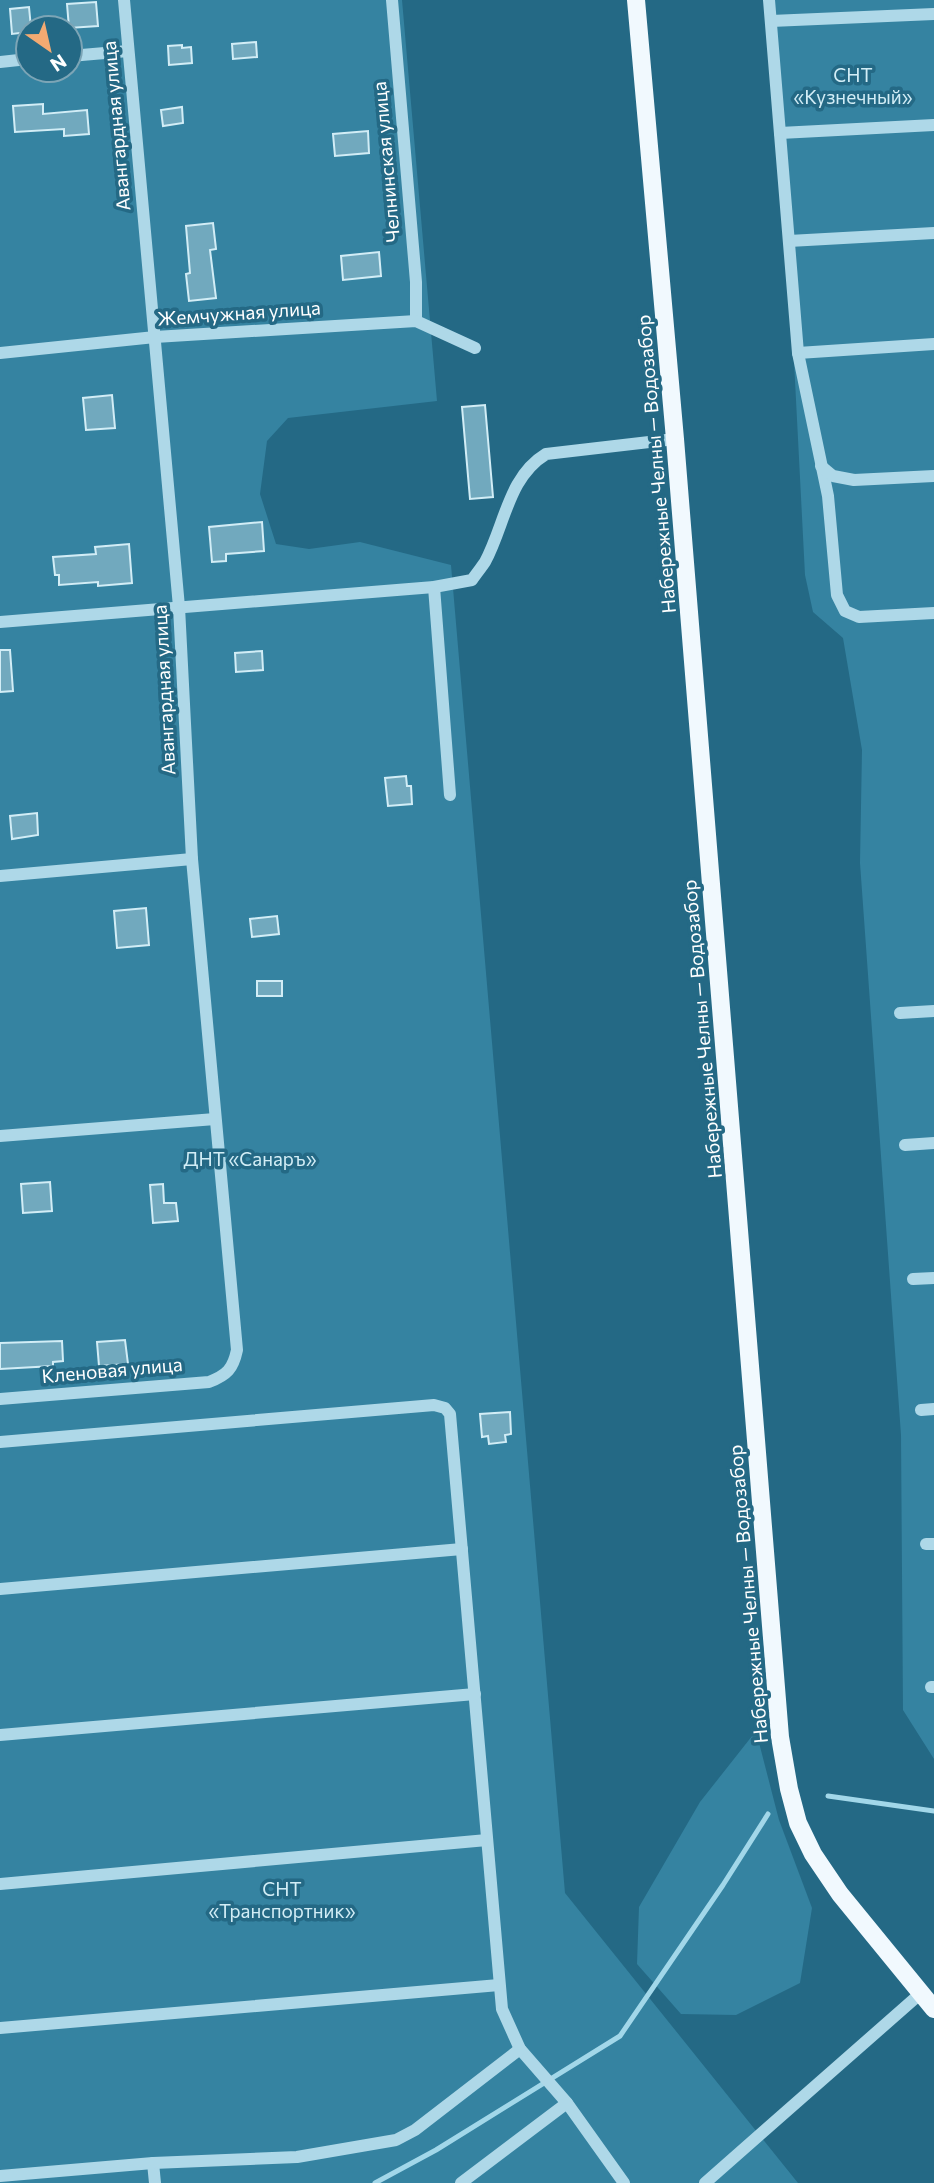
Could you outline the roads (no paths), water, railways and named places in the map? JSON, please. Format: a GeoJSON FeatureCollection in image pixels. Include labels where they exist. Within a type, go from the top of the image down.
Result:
{"type":"FeatureCollection","features":[{"type":"Feature","properties":{"kind":"main road","name":"Набережные Челны — Водозабор"},"geometry":{"type":"LineString","coordinates":[[636,0],[675,439],[780,1737],[795,1811],[813,1854],[840,1894],[934,2009]]}},
{"type":"Feature","properties":{"kind":"street","name":"Авангардная улица"},"geometry":{"type":"LineString","coordinates":[[124,0],[179,607],[192,859],[237,1350],[233,1366],[226,1375]]}},
{"type":"Feature","properties":{"kind":"street","name":"Челнинская улица"},"geometry":{"type":"LineString","coordinates":[[392,0],[416,282],[416,321]]}},
{"type":"Feature","properties":{"kind":"street"},"geometry":{"type":"LineString","coordinates":[[769,0],[798,353],[828,496],[837,595],[845,611],[859,617],[934,613]]}},
{"type":"Feature","properties":{"kind":"street"},"geometry":{"type":"LineString","coordinates":[[771,21],[934,14]]}},
{"type":"Feature","properties":{"kind":"street"},"geometry":{"type":"LineString","coordinates":[[84,55],[128,51]]}},
{"type":"Feature","properties":{"kind":"street"},"geometry":{"type":"LineString","coordinates":[[780,132],[934,125]]}},
{"type":"Feature","properties":{"kind":"street"},"geometry":{"type":"LineString","coordinates":[[789,241],[934,233]]}},
{"type":"Feature","properties":{"kind":"street","name":"Жемчужная улица"},"geometry":{"type":"LineString","coordinates":[[0,353],[155,337],[416,321],[475,348]]}},
{"type":"Feature","properties":{"kind":"street"},"geometry":{"type":"LineString","coordinates":[[798,353],[934,344]]}},
{"type":"Feature","properties":{"kind":"street"},"geometry":{"type":"LineString","coordinates":[[0,622],[434,587],[472,580],[485,562],[515,488],[533,462],[546,454],[675,439]]}},
{"type":"Feature","properties":{"kind":"street"},"geometry":{"type":"LineString","coordinates":[[820,466],[833,476],[854,480],[934,476]]}},
{"type":"Feature","properties":{"kind":"street"},"geometry":{"type":"LineString","coordinates":[[434,587],[450,795]]}},
{"type":"Feature","properties":{"kind":"street"},"geometry":{"type":"LineString","coordinates":[[0,876],[192,859]]}},
{"type":"Feature","properties":{"kind":"street"},"geometry":{"type":"LineString","coordinates":[[900,1013],[934,1011]]}},
{"type":"Feature","properties":{"kind":"street"},"geometry":{"type":"LineString","coordinates":[[0,1136],[215,1119]]}},
{"type":"Feature","properties":{"kind":"street"},"geometry":{"type":"LineString","coordinates":[[905,1145],[934,1143]]}},
{"type":"Feature","properties":{"kind":"street"},"geometry":{"type":"LineString","coordinates":[[913,1279],[934,1278]]}},
{"type":"Feature","properties":{"kind":"street","name":"Кленовая улица"},"geometry":{"type":"LineString","coordinates":[[0,1399],[209,1382],[226,1375]]}},
{"type":"Feature","properties":{"kind":"street"},"geometry":{"type":"LineString","coordinates":[[0,1442],[434,1405],[445,1408],[450,1414],[502,2009],[520,2049],[567,2104],[624,2183]]}},
{"type":"Feature","properties":{"kind":"street"},"geometry":{"type":"LineString","coordinates":[[0,1589],[462,1549]]}},
{"type":"Feature","properties":{"kind":"street"},"geometry":{"type":"LineString","coordinates":[[0,1735],[475,1694]]}},
{"type":"Feature","properties":{"kind":"street"},"geometry":{"type":"LineString","coordinates":[[0,1884],[487,1840]]}},
{"type":"Feature","properties":{"kind":"street"},"geometry":{"type":"LineString","coordinates":[[0,2028],[499,1985]]}},
{"type":"Feature","properties":{"kind":"street"},"geometry":{"type":"LineString","coordinates":[[711,2181],[920,1993]]}},
{"type":"Feature","properties":{"kind":"street"},"geometry":{"type":"LineString","coordinates":[[0,2176],[18,2179],[153,2163],[297,2157],[396,2140],[415,2130],[520,2049]]}},
{"type":"Feature","properties":{"kind":"street"},"geometry":{"type":"LineString","coordinates":[[461,2183],[567,2104]]}},
{"type":"Feature","properties":{"kind":"street"},"geometry":{"type":"LineString","coordinates":[[153,2163],[155,2183]]}},
{"type":"Feature","properties":{"kind":"waterway"},"geometry":{"type":"LineString","coordinates":[[828,1796],[934,1811]]}},
{"type":"Feature","properties":{"kind":"waterway"},"geometry":{"type":"LineString","coordinates":[[375,2183],[436,2150],[620,2036],[768,1814]]}},
{"type":"Feature","properties":{"kind":"park label","name":"СНТ «Кузнечный»"},"geometry":{"type":"Point","coordinates":[853,86]}},
{"type":"Feature","properties":{"kind":"park label","name":"ДНТ «Санаръ»"},"geometry":{"type":"Point","coordinates":[250,1159]}},
{"type":"Feature","properties":{"kind":"park label","name":"СНТ «Транспортник»"},"geometry":{"type":"Point","coordinates":[282,1900]}}]}
